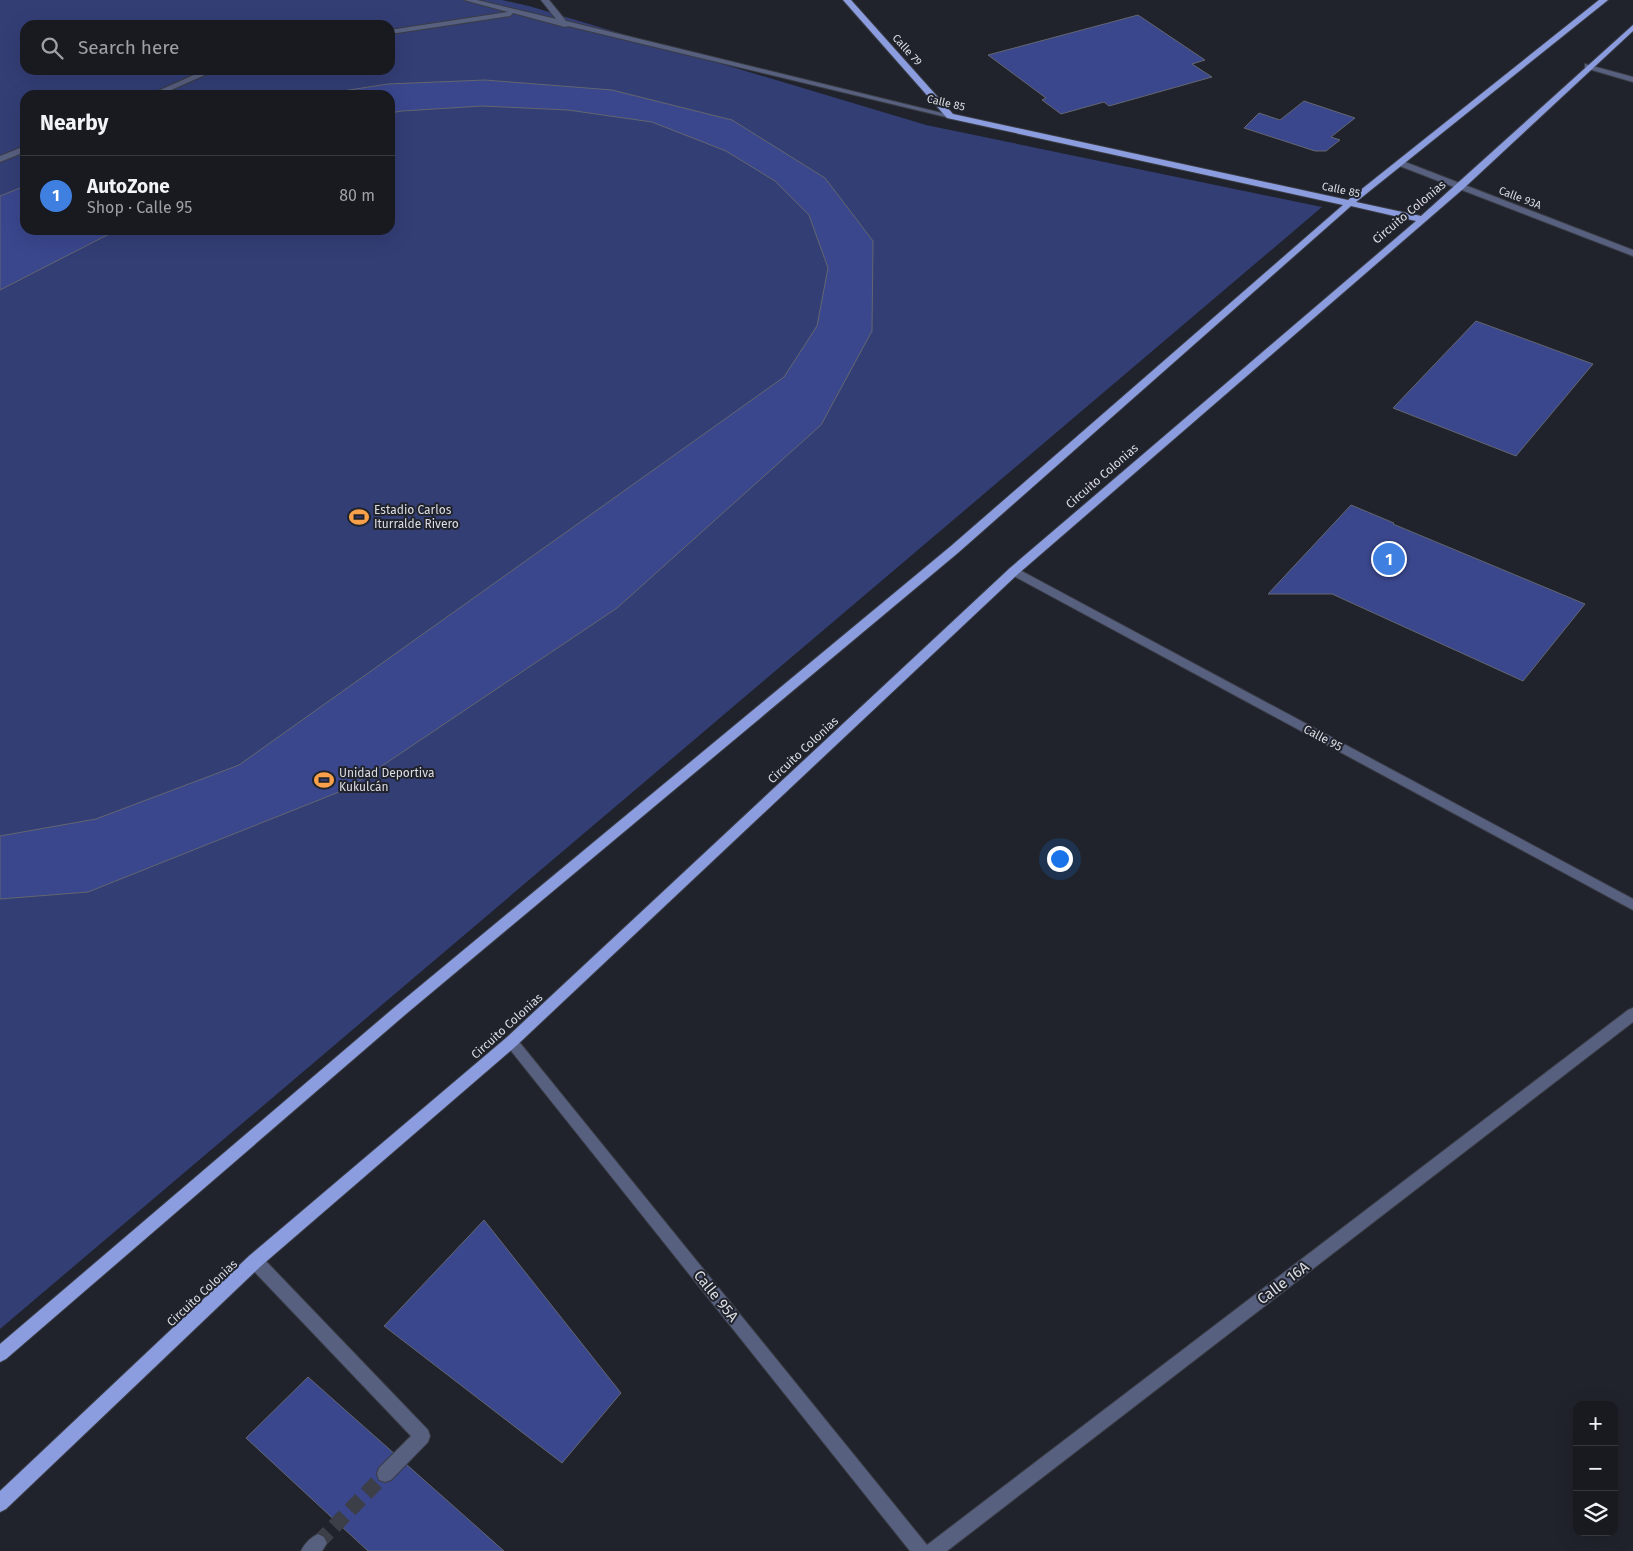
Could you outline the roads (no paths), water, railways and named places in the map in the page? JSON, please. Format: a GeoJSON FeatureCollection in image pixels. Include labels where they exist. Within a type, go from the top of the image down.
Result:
{"type":"FeatureCollection","features":[{"type":"Feature","properties":{"kind":"main road","name":"Calle 79"},"geometry":{"type":"LineString","coordinates":[[847,0],[950,116]]}},
{"type":"Feature","properties":{"kind":"main road"},"geometry":{"type":"LineString","coordinates":[[0,1354],[401,1010],[955,549],[1350,203],[1604,0]]}},
{"type":"Feature","properties":{"kind":"main road","name":"Circuito Colonias"},"geometry":{"type":"LineString","coordinates":[[0,1503],[255,1261],[512,1042],[1014,570],[1460,187],[1588,66],[1633,27]]}},
{"type":"Feature","properties":{"kind":"main road","name":"Calle 85"},"geometry":{"type":"LineString","coordinates":[[950,116],[1421,219]]}},
{"type":"Feature","properties":{"kind":"street","name":"Calle 85"},"geometry":{"type":"LineString","coordinates":[[468,0],[950,116]]}},
{"type":"Feature","properties":{"kind":"street"},"geometry":{"type":"LineString","coordinates":[[545,0],[566,24]]}},
{"type":"Feature","properties":{"kind":"street"},"geometry":{"type":"LineString","coordinates":[[395,31],[518,12]]}},
{"type":"Feature","properties":{"kind":"street"},"geometry":{"type":"LineString","coordinates":[[1588,66],[1633,80]]}},
{"type":"Feature","properties":{"kind":"street"},"geometry":{"type":"LineString","coordinates":[[165,90],[200,75]]}},
{"type":"Feature","properties":{"kind":"street"},"geometry":{"type":"LineString","coordinates":[[0,159],[20,150]]}},
{"type":"Feature","properties":{"kind":"street","name":"Calle 93A"},"geometry":{"type":"LineString","coordinates":[[1400,163],[1633,253]]}},
{"type":"Feature","properties":{"kind":"street","name":"Calle 95"},"geometry":{"type":"LineString","coordinates":[[1014,570],[1633,905]]}},
{"type":"Feature","properties":{"kind":"street","name":"Calle 16A"},"geometry":{"type":"LineString","coordinates":[[933,1551],[1633,1014]]}},
{"type":"Feature","properties":{"kind":"street","name":"Calle 95A"},"geometry":{"type":"LineString","coordinates":[[512,1042],[921,1551]]}},
{"type":"Feature","properties":{"kind":"street"},"geometry":{"type":"LineString","coordinates":[[255,1261],[422,1436],[385,1474]]}},
{"type":"Feature","properties":{"kind":"tunnel"},"geometry":{"type":"LineString","coordinates":[[318,1543],[385,1474]]}},
{"type":"Feature","properties":{"kind":"place","name":"Estadio Carlos Iturralde Rivero"},"geometry":{"type":"Point","coordinates":[359,517]}},
{"type":"Feature","properties":{"kind":"place","name":"AutoZone"},"geometry":{"type":"Point","coordinates":[1389,559]}},
{"type":"Feature","properties":{"kind":"place","name":"Unidad Deportiva Kukulcán"},"geometry":{"type":"Point","coordinates":[324,780]}}]}
